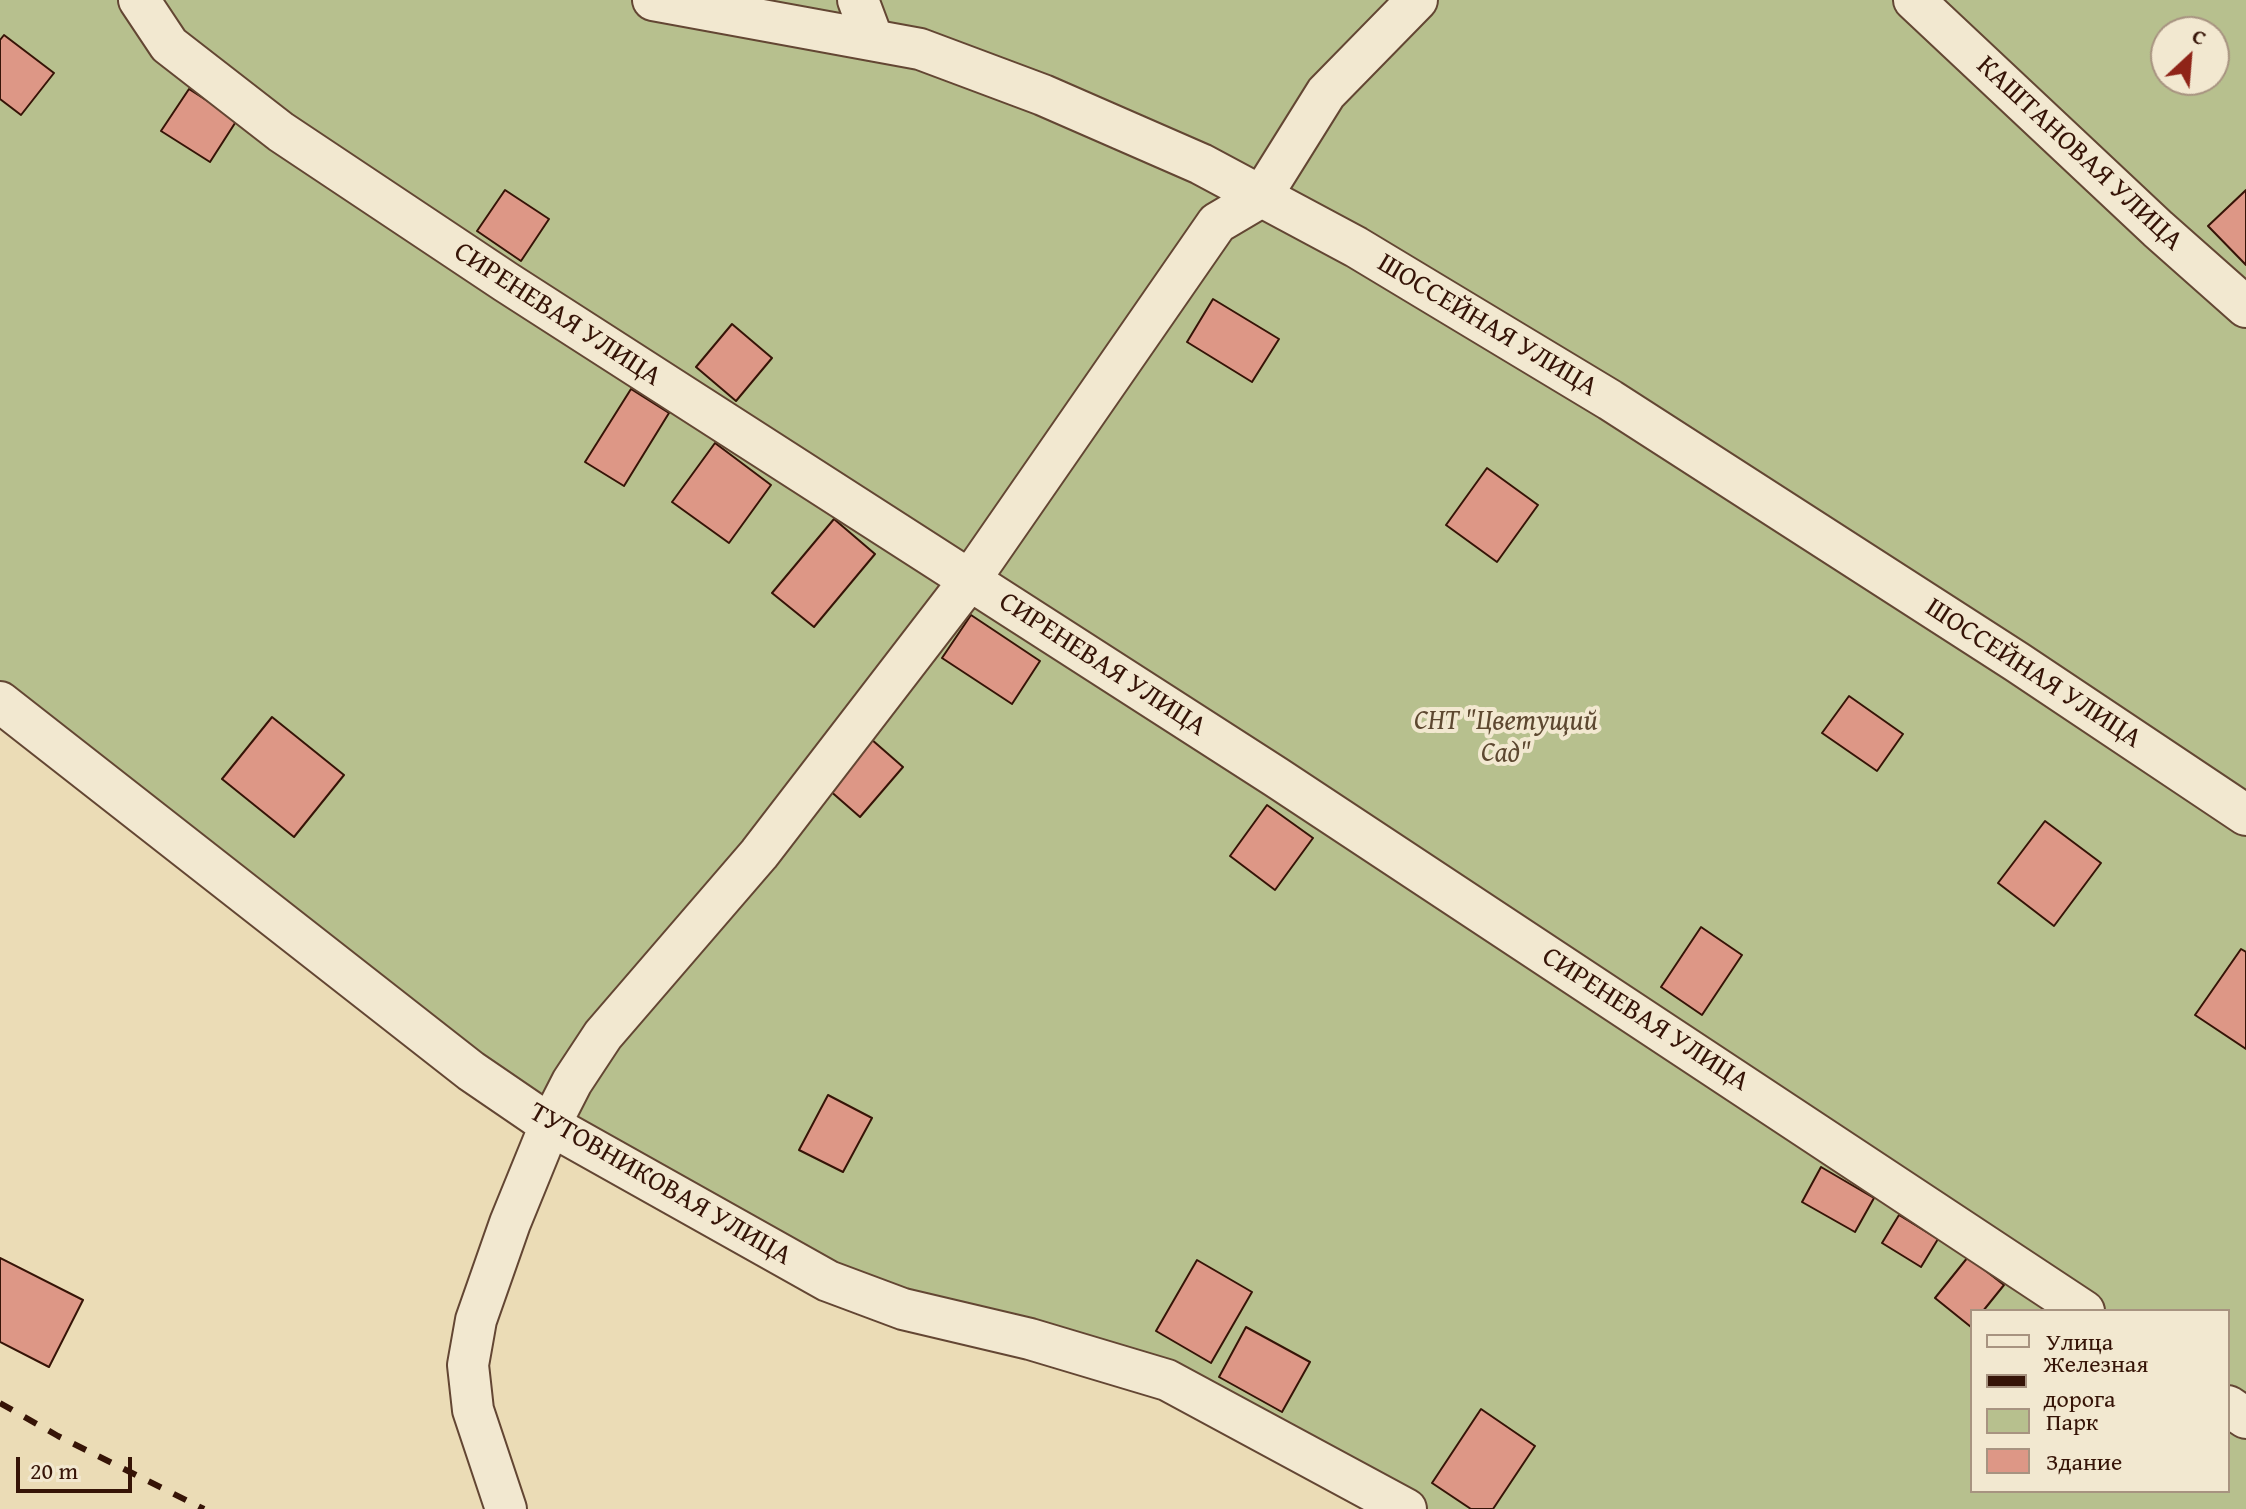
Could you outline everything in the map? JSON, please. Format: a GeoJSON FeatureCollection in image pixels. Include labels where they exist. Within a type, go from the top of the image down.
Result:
{"type":"FeatureCollection","features":[{"type":"Feature","properties":{"kind":"street","name":"СИРЕНЕВАЯ УЛИЦА"},"geometry":{"type":"LineString","coordinates":[[139,0],[169,45],[281,132],[520,291],[1276,777],[2081,1309]]}},
{"type":"Feature","properties":{"kind":"street","name":"ШОССЕЙНАЯ УЛИЦА"},"geometry":{"type":"LineString","coordinates":[[653,0],[920,49],[1043,95],[1201,164],[1356,247],[1610,400],[2017,662],[2246,815]]}},
{"type":"Feature","properties":{"kind":"street"},"geometry":{"type":"LineString","coordinates":[[858,0],[873,40]]}},
{"type":"Feature","properties":{"kind":"street"},"geometry":{"type":"LineString","coordinates":[[506,1509],[473,1410],[468,1365],[476,1320],[510,1223],[550,1125],[572,1082],[603,1035],[759,854],[969,581],[1217,223],[1261,197],[1326,93],[1417,0]]}},
{"type":"Feature","properties":{"kind":"street","name":"КАШТАНОВАЯ УЛИЦА"},"geometry":{"type":"LineString","coordinates":[[1914,0],[2158,229],[2246,307]]}},
{"type":"Feature","properties":{"kind":"street","name":"ТУТОВНИКОВАЯ УЛИЦА"},"geometry":{"type":"LineString","coordinates":[[0,702],[471,1071],[550,1125],[828,1281],[903,1309],[1030,1339],[1167,1380],[1406,1509]]}},
{"type":"Feature","properties":{"kind":"green space","name":"СНТ \"Цветущий Сад\""},"geometry":{"type":"Polygon","coordinates":[[[0,0],[2246,0],[2246,1509],[1393,1509],[1176,1398],[873,1318],[534,1130],[0,717],[0,0]]]}},
{"type":"Feature","properties":{"kind":"building"},"geometry":{"type":"Polygon","coordinates":[[[4,35],[54,73],[21,115],[0,99],[0,40],[4,35]]]}},
{"type":"Feature","properties":{"kind":"building"},"geometry":{"type":"Polygon","coordinates":[[[189,89],[237,120],[210,162],[161,131],[189,89]]]}},
{"type":"Feature","properties":{"kind":"building"},"geometry":{"type":"Polygon","coordinates":[[[505,190],[549,219],[521,261],[477,231],[505,190]]]}},
{"type":"Feature","properties":{"kind":"building"},"geometry":{"type":"Polygon","coordinates":[[[2246,190],[2246,265],[2208,226],[2246,190]]]}},
{"type":"Feature","properties":{"kind":"building"},"geometry":{"type":"Polygon","coordinates":[[[1213,299],[1279,339],[1252,382],[1187,342],[1213,299]]]}},
{"type":"Feature","properties":{"kind":"building"},"geometry":{"type":"Polygon","coordinates":[[[732,324],[772,358],[736,401],[696,367],[732,324]]]}},
{"type":"Feature","properties":{"kind":"building"},"geometry":{"type":"Polygon","coordinates":[[[631,389],[669,413],[624,486],[585,462],[631,389]]]}},
{"type":"Feature","properties":{"kind":"building"},"geometry":{"type":"Polygon","coordinates":[[[715,443],[771,485],[729,543],[672,502],[715,443]]]}},
{"type":"Feature","properties":{"kind":"building"},"geometry":{"type":"Polygon","coordinates":[[[1487,468],[1538,505],[1497,562],[1446,525],[1487,468]]]}},
{"type":"Feature","properties":{"kind":"building"},"geometry":{"type":"Polygon","coordinates":[[[834,519],[875,554],[814,627],[772,593],[834,519]]]}},
{"type":"Feature","properties":{"kind":"building"},"geometry":{"type":"Polygon","coordinates":[[[971,615],[1040,661],[1012,704],[942,658],[971,615]]]}},
{"type":"Feature","properties":{"kind":"building"},"geometry":{"type":"Polygon","coordinates":[[[1849,696],[1903,734],[1877,771],[1822,733],[1849,696]]]}},
{"type":"Feature","properties":{"kind":"building"},"geometry":{"type":"Polygon","coordinates":[[[272,717],[344,775],[294,837],[222,779],[272,717]]]}},
{"type":"Feature","properties":{"kind":"building"},"geometry":{"type":"Polygon","coordinates":[[[871,739],[903,767],[860,817],[828,789],[871,739]]]}},
{"type":"Feature","properties":{"kind":"building"},"geometry":{"type":"Polygon","coordinates":[[[1267,805],[1313,838],[1275,890],[1230,856],[1267,805]]]}},
{"type":"Feature","properties":{"kind":"building"},"geometry":{"type":"Polygon","coordinates":[[[2045,821],[2101,863],[2054,926],[1998,883],[2045,821]]]}},
{"type":"Feature","properties":{"kind":"building"},"geometry":{"type":"Polygon","coordinates":[[[1701,927],[1742,955],[1702,1015],[1661,987],[1701,927]]]}},
{"type":"Feature","properties":{"kind":"building"},"geometry":{"type":"Polygon","coordinates":[[[2241,949],[2246,952],[2246,1049],[2195,1015],[2241,949]]]}},
{"type":"Feature","properties":{"kind":"building"},"geometry":{"type":"Polygon","coordinates":[[[828,1095],[872,1118],[843,1172],[799,1150],[828,1095]]]}},
{"type":"Feature","properties":{"kind":"building"},"geometry":{"type":"Polygon","coordinates":[[[1821,1167],[1874,1198],[1855,1232],[1802,1202],[1821,1167]]]}},
{"type":"Feature","properties":{"kind":"building"},"geometry":{"type":"Polygon","coordinates":[[[1899,1215],[1938,1239],[1921,1267],[1882,1243],[1899,1215]]]}},
{"type":"Feature","properties":{"kind":"building"},"geometry":{"type":"Polygon","coordinates":[[[1968,1257],[2004,1285],[1985,1309],[1970,1309],[1970,1326],[1935,1298],[1968,1257]]]}},
{"type":"Feature","properties":{"kind":"building"},"geometry":{"type":"Polygon","coordinates":[[[0,1258],[83,1300],[49,1367],[0,1342],[0,1258]]]}},
{"type":"Feature","properties":{"kind":"building"},"geometry":{"type":"Polygon","coordinates":[[[1197,1260],[1252,1292],[1211,1363],[1156,1331],[1197,1260]]]}},
{"type":"Feature","properties":{"kind":"building"},"geometry":{"type":"Polygon","coordinates":[[[1246,1327],[1310,1362],[1282,1412],[1219,1377],[1246,1327]]]}},
{"type":"Feature","properties":{"kind":"building"},"geometry":{"type":"Polygon","coordinates":[[[1481,1409],[1535,1446],[1493,1509],[1471,1509],[1432,1483],[1481,1409]]]}},
{"type":"Feature","properties":{"kind":"railway"},"geometry":{"type":"LineString","coordinates":[[0,1403],[58,1436],[204,1509]]}}]}
